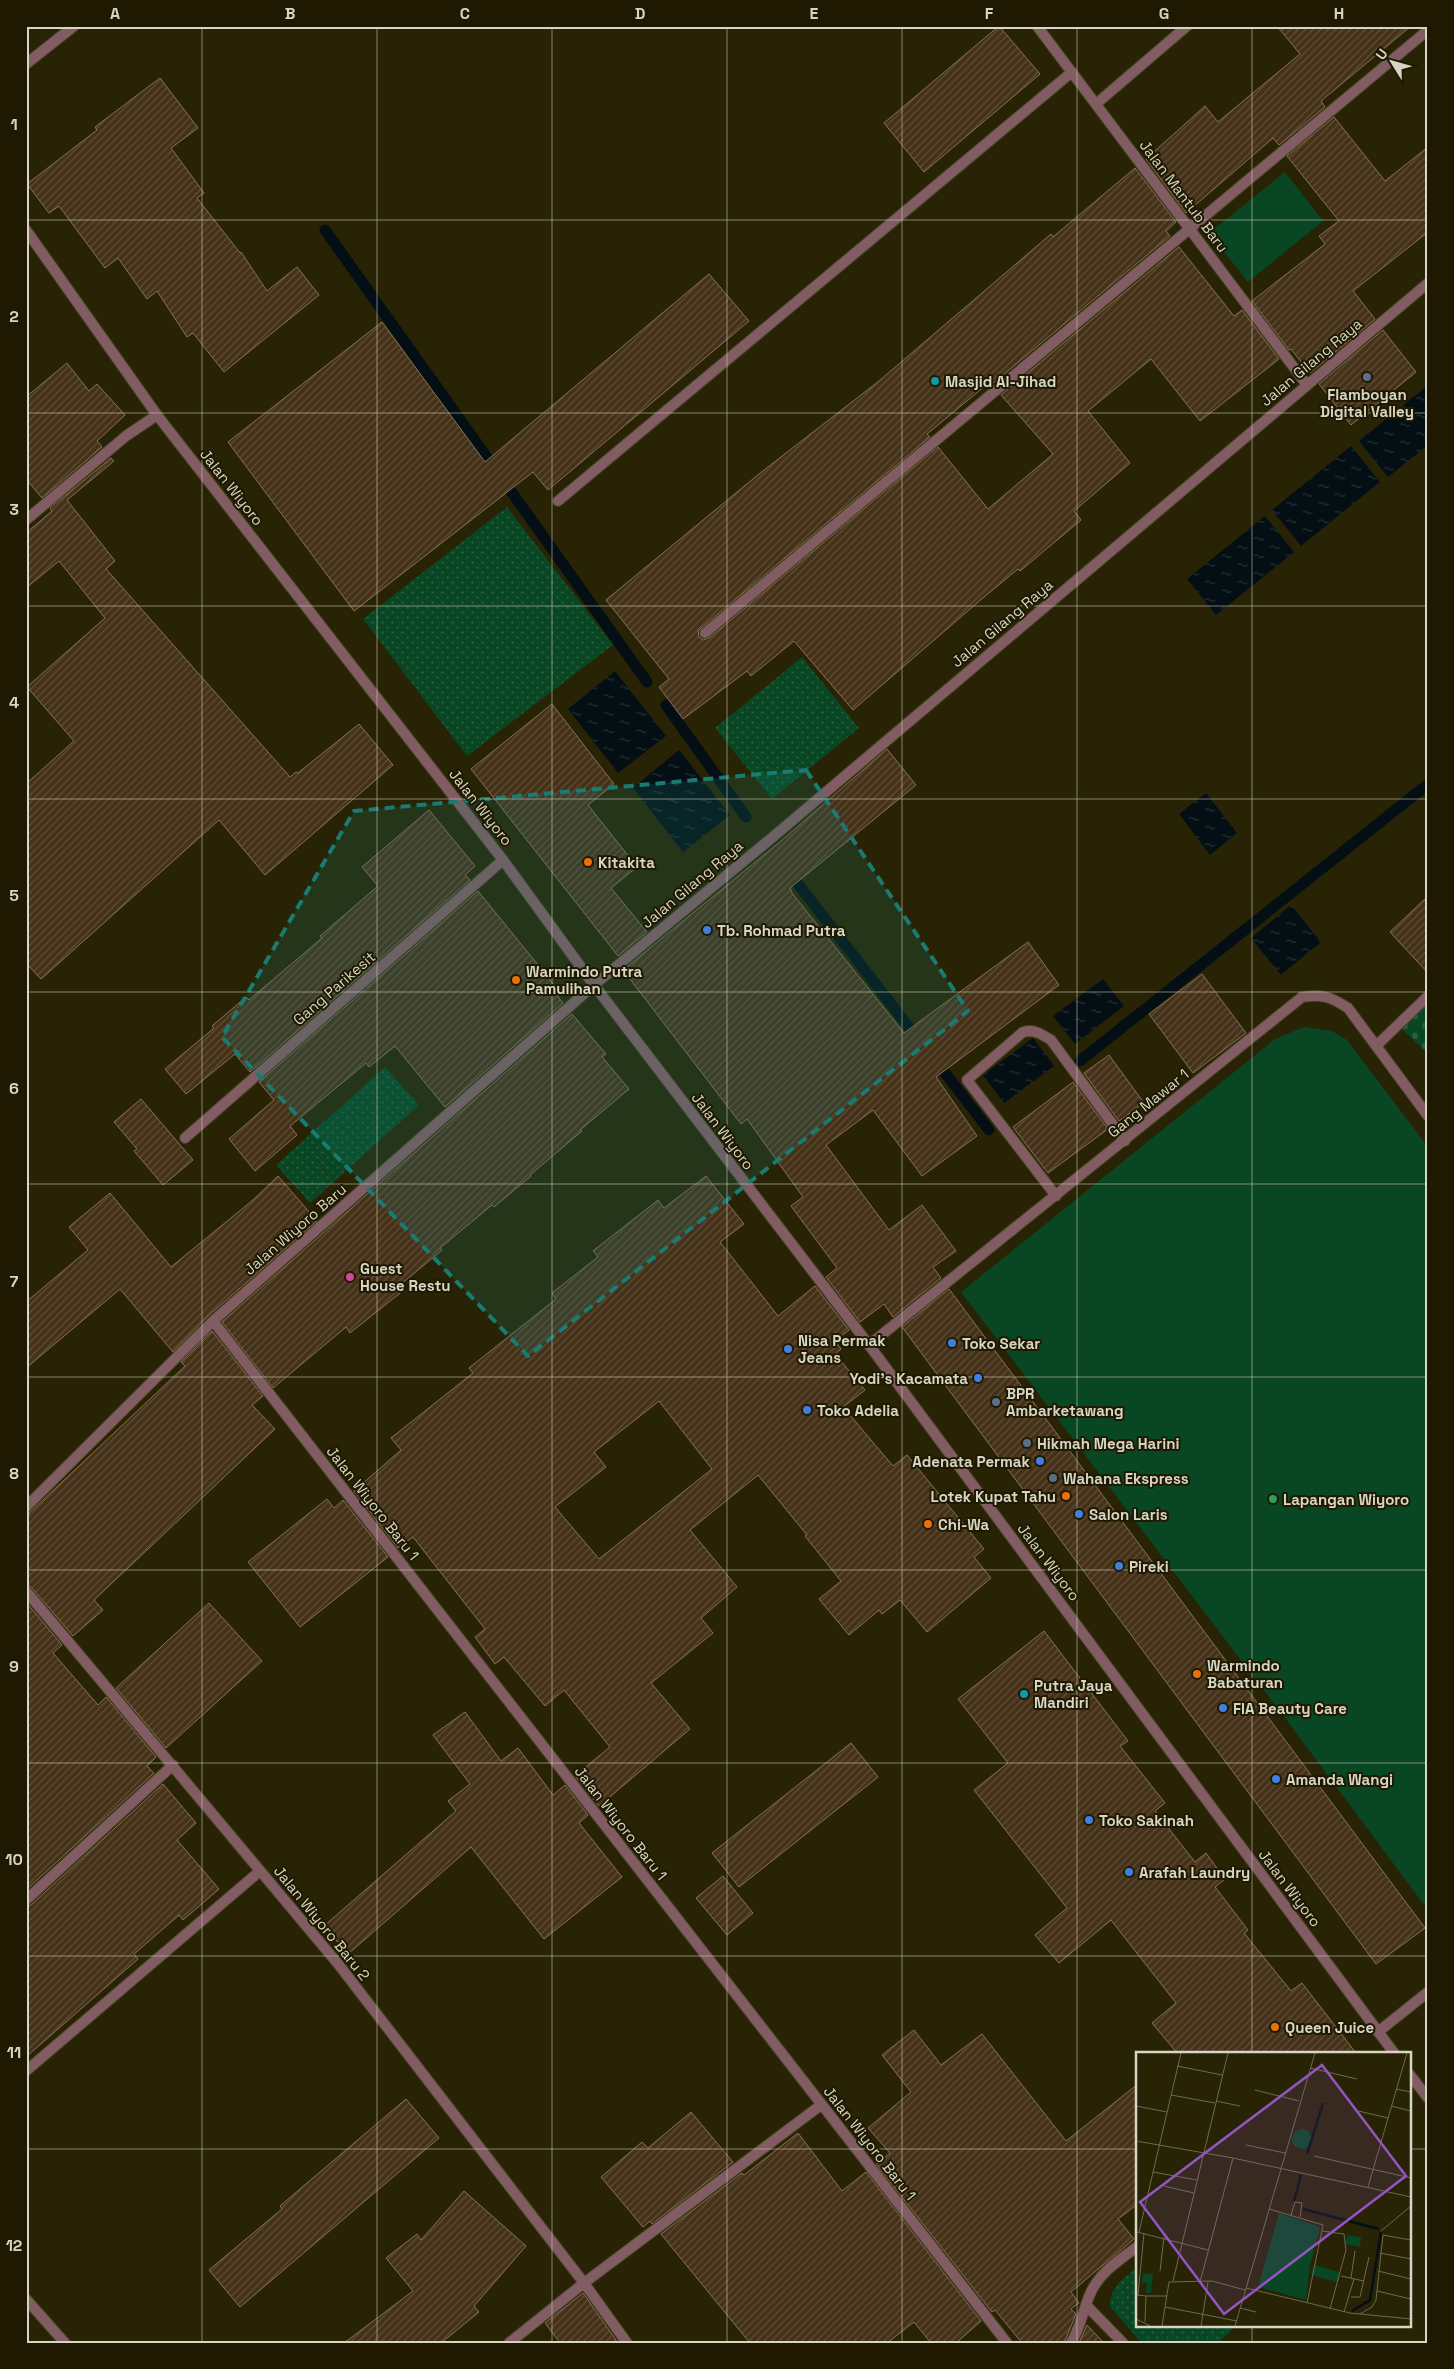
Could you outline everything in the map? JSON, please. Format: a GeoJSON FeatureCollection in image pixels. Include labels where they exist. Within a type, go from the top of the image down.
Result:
{"type":"FeatureCollection","features":[{"type":"Feature","properties":{"kind":"street"},"geometry":{"type":"LineString","coordinates":[[26,64],[74,26]]}},
{"type":"Feature","properties":{"kind":"street","name":"Jalan Mantub Baru"},"geometry":{"type":"LineString","coordinates":[[1037,26],[1307,385]]}},
{"type":"Feature","properties":{"kind":"street"},"geometry":{"type":"LineString","coordinates":[[1096,104],[1187,26]]}},
{"type":"Feature","properties":{"kind":"street"},"geometry":{"type":"LineString","coordinates":[[705,633],[1428,30]]}},
{"type":"Feature","properties":{"kind":"street"},"geometry":{"type":"LineString","coordinates":[[558,501],[1072,72]]}},
{"type":"Feature","properties":{"kind":"street","name":"Jalan Wiyoro"},"geometry":{"type":"LineString","coordinates":[[26,230],[156,415],[503,860],[594,985],[869,1345],[1378,2032],[1390,2051]]}},
{"type":"Feature","properties":{"kind":"street","name":"Jalan Gilang Raya"},"geometry":{"type":"LineString","coordinates":[[594,985],[774,836],[1428,283]]}},
{"type":"Feature","properties":{"kind":"street"},"geometry":{"type":"LineString","coordinates":[[26,520],[126,436],[156,415]]}},
{"type":"Feature","properties":{"kind":"street","name":"Gang Parikesit"},"geometry":{"type":"LineString","coordinates":[[185,1138],[503,860]]}},
{"type":"Feature","properties":{"kind":"street","name":"Jalan Wiyoro Baru"},"geometry":{"type":"LineString","coordinates":[[26,1507],[213,1321],[594,985]]}},
{"type":"Feature","properties":{"kind":"street","name":"Gang Mawar 1"},"geometry":{"type":"LineString","coordinates":[[869,1345],[1302,997],[1315,995],[1332,997],[1348,1008],[1428,1116]]}},
{"type":"Feature","properties":{"kind":"street"},"geometry":{"type":"LineString","coordinates":[[1376,1046],[1428,996]]}},
{"type":"Feature","properties":{"kind":"street"},"geometry":{"type":"LineString","coordinates":[[1056,1196],[967,1080],[1023,1032],[1030,1030],[1051,1040],[1125,1141]]}},
{"type":"Feature","properties":{"kind":"street","name":"Jalan Wiyoro Baru 1"},"geometry":{"type":"LineString","coordinates":[[213,1321],[1007,2343]]}},
{"type":"Feature","properties":{"kind":"street","name":"Jalan Wiyoro Baru 2"},"geometry":{"type":"LineString","coordinates":[[26,1591],[339,1965],[584,2283],[627,2343]]}},
{"type":"Feature","properties":{"kind":"street"},"geometry":{"type":"LineString","coordinates":[[26,1900],[173,1765]]}},
{"type":"Feature","properties":{"kind":"street"},"geometry":{"type":"LineString","coordinates":[[26,2071],[260,1871]]}},
{"type":"Feature","properties":{"kind":"street"},"geometry":{"type":"LineString","coordinates":[[1378,2032],[1428,1992]]}},
{"type":"Feature","properties":{"kind":"street"},"geometry":{"type":"LineString","coordinates":[[1412,2078],[1428,2098]]}},
{"type":"Feature","properties":{"kind":"street"},"geometry":{"type":"LineString","coordinates":[[508,2343],[584,2283],[821,2105]]}},
{"type":"Feature","properties":{"kind":"street"},"geometry":{"type":"LineString","coordinates":[[1072,2343],[1092,2290],[1105,2272],[1136,2248]]}},
{"type":"Feature","properties":{"kind":"street"},"geometry":{"type":"LineString","coordinates":[[26,2299],[65,2343]]}},
{"type":"Feature","properties":{"kind":"street"},"geometry":{"type":"LineString","coordinates":[[1086,2305],[1123,2343]]}},
{"type":"Feature","properties":{"kind":"highlighted area"},"geometry":{"type":"Polygon","coordinates":[[[806,770],[968,1011],[528,1356],[222,1037],[354,811],[806,770]]]}},
{"type":"Feature","properties":{"kind":"green space"},"geometry":{"type":"Polygon","coordinates":[[[1285,172],[1323,221],[1248,282],[1209,233],[1285,172]]]}},
{"type":"Feature","properties":{"kind":"green space"},"geometry":{"type":"Polygon","coordinates":[[[507,507],[613,645],[467,756],[363,619],[507,507]]]}},
{"type":"Feature","properties":{"kind":"green space"},"geometry":{"type":"Polygon","coordinates":[[[802,657],[859,728],[772,799],[715,728],[802,657]]]}},
{"type":"Feature","properties":{"kind":"green space"},"geometry":{"type":"Polygon","coordinates":[[[1428,1001],[1428,1054],[1402,1029],[1428,1001]]]}},
{"type":"Feature","properties":{"kind":"green space","name":"Lapangan Wiyoro"},"geometry":{"type":"Polygon","coordinates":[[[1304,1027],[1332,1031],[1347,1040],[1428,1147],[1428,1910],[1288,1722],[961,1292],[1275,1039],[1304,1027]]]}},
{"type":"Feature","properties":{"kind":"green space"},"geometry":{"type":"Polygon","coordinates":[[[385,1067],[419,1105],[310,1203],[276,1165],[385,1067]]]}},
{"type":"Feature","properties":{"kind":"green space"},"geometry":{"type":"Polygon","coordinates":[[[1136,2269],[1136,2326],[1236,2326],[1218,2343],[1142,2343],[1110,2307],[1112,2294],[1123,2279],[1136,2269]]]}},
{"type":"Feature","properties":{"kind":"water"},"geometry":{"type":"Polygon","coordinates":[[[1428,385],[1428,445],[1388,477],[1359,441],[1428,385]]]}},
{"type":"Feature","properties":{"kind":"water"},"geometry":{"type":"Polygon","coordinates":[[[1351,446],[1380,482],[1301,546],[1272,510],[1351,446]]]}},
{"type":"Feature","properties":{"kind":"water"},"geometry":{"type":"Polygon","coordinates":[[[1265,516],[1294,552],[1216,615],[1187,579],[1265,516]]]}},
{"type":"Feature","properties":{"kind":"water"},"geometry":{"type":"Polygon","coordinates":[[[615,671],[666,736],[618,773],[568,709],[615,671]]]}},
{"type":"Feature","properties":{"kind":"water"},"geometry":{"type":"Polygon","coordinates":[[[679,750],[730,815],[683,852],[633,788],[679,750]]]}},
{"type":"Feature","properties":{"kind":"water"},"geometry":{"type":"Polygon","coordinates":[[[1206,793],[1237,833],[1210,855],[1179,814],[1206,793]]]}},
{"type":"Feature","properties":{"kind":"water"},"geometry":{"type":"Polygon","coordinates":[[[1291,905],[1321,942],[1281,975],[1251,938],[1291,905]]]}},
{"type":"Feature","properties":{"kind":"water"},"geometry":{"type":"Polygon","coordinates":[[[1103,979],[1124,1006],[1075,1044],[1053,1016],[1103,979]]]}},
{"type":"Feature","properties":{"kind":"water"},"geometry":{"type":"Polygon","coordinates":[[[1033,1038],[1054,1066],[1004,1103],[983,1075],[1033,1038]]]}},
{"type":"Feature","properties":{"kind":"building"},"geometry":{"type":"Polygon","coordinates":[[[999,26],[1040,74],[924,172],[884,123],[999,26]]]}},
{"type":"Feature","properties":{"kind":"building"},"geometry":{"type":"Polygon","coordinates":[[[1277,26],[1411,26],[1321,101],[1325,107],[1279,145],[1273,138],[1186,213],[1146,159],[1205,106],[1218,122],[1300,54],[1277,26]]]}},
{"type":"Feature","properties":{"kind":"building"},"geometry":{"type":"Polygon","coordinates":[[[160,78],[198,128],[171,148],[204,193],[197,198],[241,252],[267,291],[297,267],[319,295],[224,372],[193,333],[187,337],[157,291],[147,299],[118,258],[105,268],[59,206],[49,213],[27,184],[97,130],[95,127],[160,78]]]}},
{"type":"Feature","properties":{"kind":"building"},"geometry":{"type":"Polygon","coordinates":[[[1334,117],[1385,181],[1428,147],[1428,232],[1353,291],[1375,319],[1310,373],[1291,349],[1289,350],[1252,301],[1325,244],[1319,236],[1339,221],[1287,156],[1334,117]]]}},
{"type":"Feature","properties":{"kind":"building"},"geometry":{"type":"Polygon","coordinates":[[[1135,168],[1176,222],[1166,231],[1170,236],[992,384],[990,382],[927,434],[930,437],[701,628],[698,631],[699,637],[703,640],[709,638],[938,447],[988,509],[1053,454],[1001,395],[1179,247],[1234,316],[1242,310],[1279,359],[1200,421],[1151,359],[1088,411],[1130,463],[1074,511],[1081,520],[1020,571],[1018,569],[984,597],[853,710],[794,641],[751,676],[747,671],[683,719],[659,687],[669,679],[606,600],[759,474],[879,381],[1051,234],[1053,237],[1135,168]]]}},
{"type":"Feature","properties":{"kind":"building"},"geometry":{"type":"Polygon","coordinates":[[[709,274],[749,321],[548,490],[533,472],[354,611],[228,442],[382,322],[485,462],[709,274]]]}},
{"type":"Feature","properties":{"kind":"building","name":"Flamboyan Digital Valley"},"geometry":{"type":"Polygon","coordinates":[[[1383,330],[1416,372],[1351,425],[1319,384],[1383,330]]]}},
{"type":"Feature","properties":{"kind":"building"},"geometry":{"type":"Polygon","coordinates":[[[67,363],[89,391],[97,384],[125,415],[97,441],[102,447],[42,498],[26,479],[26,397],[67,363]]]}},
{"type":"Feature","properties":{"kind":"building"},"geometry":{"type":"Polygon","coordinates":[[[111,458],[114,461],[67,500],[115,561],[106,569],[290,777],[296,772],[298,773],[359,724],[393,765],[265,875],[219,820],[41,979],[26,963],[26,784],[74,741],[27,687],[105,618],[59,561],[26,588],[26,533],[52,511],[50,508],[111,458]]]}},
{"type":"Feature","properties":{"kind":"building"},"geometry":{"type":"Polygon","coordinates":[[[552,704],[614,784],[588,805],[637,867],[611,888],[647,932],[618,956],[471,769],[552,704]]]}},
{"type":"Feature","properties":{"kind":"building"},"geometry":{"type":"Polygon","coordinates":[[[887,749],[916,785],[790,888],[792,893],[904,1033],[1028,942],[1059,985],[936,1077],[977,1136],[922,1176],[873,1110],[826,1145],[889,1230],[922,1205],[956,1251],[933,1267],[941,1278],[893,1317],[884,1304],[860,1322],[826,1277],[837,1268],[791,1206],[803,1197],[747,1119],[741,1124],[623,970],[781,841],[887,749]]]}},
{"type":"Feature","properties":{"kind":"building"},"geometry":{"type":"Polygon","coordinates":[[[429,810],[475,866],[465,875],[470,880],[250,1072],[235,1054],[186,1094],[165,1069],[214,1028],[212,1026],[246,997],[249,1000],[322,938],[320,936],[378,886],[362,867],[429,810]]]}},
{"type":"Feature","properties":{"kind":"building"},"geometry":{"type":"Polygon","coordinates":[[[478,891],[555,986],[552,989],[563,1003],[445,1107],[395,1046],[369,1067],[366,1063],[290,1126],[297,1135],[255,1171],[229,1139],[274,1100],[259,1082],[478,891]]]}},
{"type":"Feature","properties":{"kind":"building"},"geometry":{"type":"Polygon","coordinates":[[[1428,896],[1428,973],[1390,932],[1428,896]]]}},
{"type":"Feature","properties":{"kind":"building"},"geometry":{"type":"Polygon","coordinates":[[[1202,974],[1246,1033],[1193,1073],[1149,1014],[1202,974]]]}},
{"type":"Feature","properties":{"kind":"building"},"geometry":{"type":"Polygon","coordinates":[[[572,1014],[606,1054],[602,1057],[629,1089],[580,1130],[582,1131],[531,1176],[440,1248],[442,1250],[400,1285],[404,1290],[350,1333],[346,1327],[273,1388],[222,1322],[572,1014]]]}},
{"type":"Feature","properties":{"kind":"building"},"geometry":{"type":"Polygon","coordinates":[[[1109,1055],[1144,1103],[1119,1121],[1084,1073],[1109,1055]]]}},
{"type":"Feature","properties":{"kind":"building"},"geometry":{"type":"Polygon","coordinates":[[[1073,1082],[1108,1129],[1048,1173],[1013,1127],[1073,1082]]]}},
{"type":"Feature","properties":{"kind":"building"},"geometry":{"type":"Polygon","coordinates":[[[141,1099],[193,1160],[163,1185],[134,1151],[137,1149],[114,1122],[141,1099]]]}},
{"type":"Feature","properties":{"kind":"building"},"geometry":{"type":"Polygon","coordinates":[[[278,1176],[317,1221],[208,1316],[173,1352],[120,1289],[26,1368],[26,1302],[88,1250],[69,1227],[110,1193],[171,1267],[253,1200],[278,1176]]]}},
{"type":"Feature","properties":{"kind":"building"},"geometry":{"type":"Polygon","coordinates":[[[706,1176],[744,1224],[720,1242],[778,1316],[815,1286],[849,1330],[835,1341],[841,1349],[835,1354],[865,1390],[843,1407],[893,1466],[907,1455],[984,1549],[974,1557],[991,1578],[927,1632],[900,1600],[882,1614],[879,1610],[849,1635],[819,1599],[841,1581],[805,1536],[807,1535],[758,1475],[690,1530],[737,1587],[701,1618],[713,1633],[651,1683],[690,1729],[599,1806],[575,1776],[610,1747],[564,1690],[545,1706],[504,1657],[495,1664],[475,1637],[485,1629],[413,1537],[398,1548],[354,1491],[401,1450],[391,1438],[473,1373],[469,1368],[556,1299],[552,1293],[598,1257],[593,1251],[658,1200],[664,1208],[706,1176]],[[659,1401],[594,1452],[606,1467],[555,1507],[599,1559],[712,1469],[659,1401]]]}},
{"type":"Feature","properties":{"kind":"building"},"geometry":{"type":"Polygon","coordinates":[[[949,1289],[1425,1928],[1376,1964],[902,1327],[949,1289]]]}},
{"type":"Feature","properties":{"kind":"building"},"geometry":{"type":"Polygon","coordinates":[[[212,1331],[263,1396],[252,1405],[275,1429],[94,1600],[103,1610],[73,1636],[31,1587],[26,1584],[26,1516],[185,1366],[181,1362],[212,1331]]]}},
{"type":"Feature","properties":{"kind":"building"},"geometry":{"type":"Polygon","coordinates":[[[327,1499],[334,1508],[343,1500],[388,1557],[300,1627],[248,1562],[327,1499]]]}},
{"type":"Feature","properties":{"kind":"building"},"geometry":{"type":"Polygon","coordinates":[[[26,1602],[62,1645],[53,1653],[98,1705],[106,1697],[156,1757],[147,1766],[154,1773],[26,1890],[26,1602]]]}},
{"type":"Feature","properties":{"kind":"building"},"geometry":{"type":"Polygon","coordinates":[[[209,1603],[262,1661],[166,1748],[116,1688],[209,1603]]]}},
{"type":"Feature","properties":{"kind":"building"},"geometry":{"type":"Polygon","coordinates":[[[1044,1631],[1128,1741],[1120,1746],[1165,1803],[1155,1811],[1195,1862],[1206,1853],[1225,1879],[1215,1887],[1248,1930],[1244,1933],[1291,1991],[1302,1983],[1355,2052],[1176,2052],[1152,2023],[1176,2003],[1111,1920],[1059,1963],[1035,1935],[1067,1908],[974,1790],[1008,1763],[958,1699],[1044,1631]]]}},
{"type":"Feature","properties":{"kind":"building"},"geometry":{"type":"Polygon","coordinates":[[[465,1712],[501,1761],[518,1748],[553,1795],[565,1785],[588,1815],[579,1823],[622,1877],[544,1939],[471,1847],[348,1954],[324,1926],[456,1811],[448,1801],[470,1784],[433,1735],[465,1712]]]}},
{"type":"Feature","properties":{"kind":"building"},"geometry":{"type":"Polygon","coordinates":[[[851,1743],[878,1777],[739,1887],[712,1853],[851,1743]]]}},
{"type":"Feature","properties":{"kind":"building"},"geometry":{"type":"Polygon","coordinates":[[[163,1784],[196,1823],[177,1840],[219,1889],[183,1920],[179,1915],[134,1954],[138,1959],[26,2057],[26,1907],[31,1905],[163,1784]]]}},
{"type":"Feature","properties":{"kind":"building"},"geometry":{"type":"Polygon","coordinates":[[[723,1876],[753,1913],[727,1935],[696,1898],[723,1876]]]}},
{"type":"Feature","properties":{"kind":"building"},"geometry":{"type":"Polygon","coordinates":[[[914,2030],[941,2065],[982,2034],[1066,2141],[1136,2086],[1136,2206],[1118,2219],[1134,2239],[1071,2292],[1079,2303],[1071,2309],[1076,2314],[1064,2343],[1022,2343],[995,2310],[992,2312],[876,2164],[890,2153],[868,2128],[911,2092],[882,2055],[914,2030]]]}},
{"type":"Feature","properties":{"kind":"building"},"geometry":{"type":"Polygon","coordinates":[[[406,2099],[439,2138],[240,2307],[209,2270],[282,2209],[280,2206],[406,2099]]]}},
{"type":"Feature","properties":{"kind":"building"},"geometry":{"type":"Polygon","coordinates":[[[691,2112],[733,2162],[652,2224],[650,2221],[643,2227],[601,2177],[642,2142],[648,2148],[691,2112]]]}},
{"type":"Feature","properties":{"kind":"building"},"geometry":{"type":"Polygon","coordinates":[[[798,2133],[842,2191],[866,2172],[981,2321],[956,2343],[931,2343],[914,2322],[887,2343],[750,2343],[661,2234],[742,2173],[744,2175],[798,2133]]]}},
{"type":"Feature","properties":{"kind":"building"},"geometry":{"type":"Polygon","coordinates":[[[464,2191],[526,2246],[474,2306],[479,2312],[441,2343],[344,2343],[413,2291],[386,2258],[417,2234],[421,2240],[464,2191]]]}},
{"type":"Feature","properties":{"kind":"building"},"geometry":{"type":"Polygon","coordinates":[[[583,2293],[618,2343],[560,2343],[545,2323],[583,2293]]]}},
{"type":"Feature","properties":{"kind":"building"},"geometry":{"type":"Polygon","coordinates":[[[1087,2325],[1104,2343],[1079,2343],[1087,2325]]]}},
{"type":"Feature","properties":{"kind":"waterway"},"geometry":{"type":"LineString","coordinates":[[325,230],[647,682]]}},
{"type":"Feature","properties":{"kind":"waterway"},"geometry":{"type":"LineString","coordinates":[[666,705],[746,817]]}},
{"type":"Feature","properties":{"kind":"waterway"},"geometry":{"type":"LineString","coordinates":[[1080,1061],[1428,784]]}},
{"type":"Feature","properties":{"kind":"waterway"},"geometry":{"type":"LineString","coordinates":[[788,871],[919,1040]]}},
{"type":"Feature","properties":{"kind":"waterway"},"geometry":{"type":"LineString","coordinates":[[935,1060],[989,1130]]}},
{"type":"Feature","properties":{"kind":"place","name":"Flamboyan Digital Valley"},"geometry":{"type":"Point","coordinates":[1367,377]}},
{"type":"Feature","properties":{"kind":"place","name":"Masjid Al-Jihad"},"geometry":{"type":"Point","coordinates":[935,381]}},
{"type":"Feature","properties":{"kind":"place","name":"Kitakita"},"geometry":{"type":"Point","coordinates":[588,862]}},
{"type":"Feature","properties":{"kind":"place","name":"Tb. Rohmad Putra"},"geometry":{"type":"Point","coordinates":[707,930]}},
{"type":"Feature","properties":{"kind":"place","name":"Warmindo Putra Pamulihan"},"geometry":{"type":"Point","coordinates":[516,980]}},
{"type":"Feature","properties":{"kind":"place","name":"Guest House Restu"},"geometry":{"type":"Point","coordinates":[350,1277]}},
{"type":"Feature","properties":{"kind":"place","name":"Toko Sekar"},"geometry":{"type":"Point","coordinates":[952,1343]}},
{"type":"Feature","properties":{"kind":"place","name":"Nisa Permak Jeans"},"geometry":{"type":"Point","coordinates":[788,1349]}},
{"type":"Feature","properties":{"kind":"place","name":"Yodi's Kacamata"},"geometry":{"type":"Point","coordinates":[978,1378]}},
{"type":"Feature","properties":{"kind":"place","name":"BPR Ambarketawang"},"geometry":{"type":"Point","coordinates":[996,1402]}},
{"type":"Feature","properties":{"kind":"place","name":"Toko Adelia"},"geometry":{"type":"Point","coordinates":[807,1410]}},
{"type":"Feature","properties":{"kind":"place","name":"Hikmah Mega Harini"},"geometry":{"type":"Point","coordinates":[1027,1443]}},
{"type":"Feature","properties":{"kind":"place","name":"Adenata Permak"},"geometry":{"type":"Point","coordinates":[1040,1461]}},
{"type":"Feature","properties":{"kind":"place","name":"Wahana Ekspress"},"geometry":{"type":"Point","coordinates":[1053,1478]}},
{"type":"Feature","properties":{"kind":"place","name":"Lotek Kupat Tahu"},"geometry":{"type":"Point","coordinates":[1066,1496]}},
{"type":"Feature","properties":{"kind":"place","name":"Lapangan Wiyoro"},"geometry":{"type":"Point","coordinates":[1273,1499]}},
{"type":"Feature","properties":{"kind":"place","name":"Salon Laris"},"geometry":{"type":"Point","coordinates":[1079,1514]}},
{"type":"Feature","properties":{"kind":"place","name":"Chi-Wa"},"geometry":{"type":"Point","coordinates":[928,1524]}},
{"type":"Feature","properties":{"kind":"place","name":"Pireki"},"geometry":{"type":"Point","coordinates":[1119,1566]}},
{"type":"Feature","properties":{"kind":"place","name":"Warmindo Babaturan"},"geometry":{"type":"Point","coordinates":[1197,1674]}},
{"type":"Feature","properties":{"kind":"place","name":"Putra Jaya Mandiri"},"geometry":{"type":"Point","coordinates":[1024,1694]}},
{"type":"Feature","properties":{"kind":"place","name":"FIA Beauty Care"},"geometry":{"type":"Point","coordinates":[1223,1708]}},
{"type":"Feature","properties":{"kind":"place","name":"Amanda Wangi"},"geometry":{"type":"Point","coordinates":[1276,1779]}},
{"type":"Feature","properties":{"kind":"place","name":"Toko Sakinah"},"geometry":{"type":"Point","coordinates":[1089,1820]}},
{"type":"Feature","properties":{"kind":"place","name":"Arafah Laundry"},"geometry":{"type":"Point","coordinates":[1129,1872]}},
{"type":"Feature","properties":{"kind":"place","name":"Queen Juice"},"geometry":{"type":"Point","coordinates":[1275,2027]}}]}
